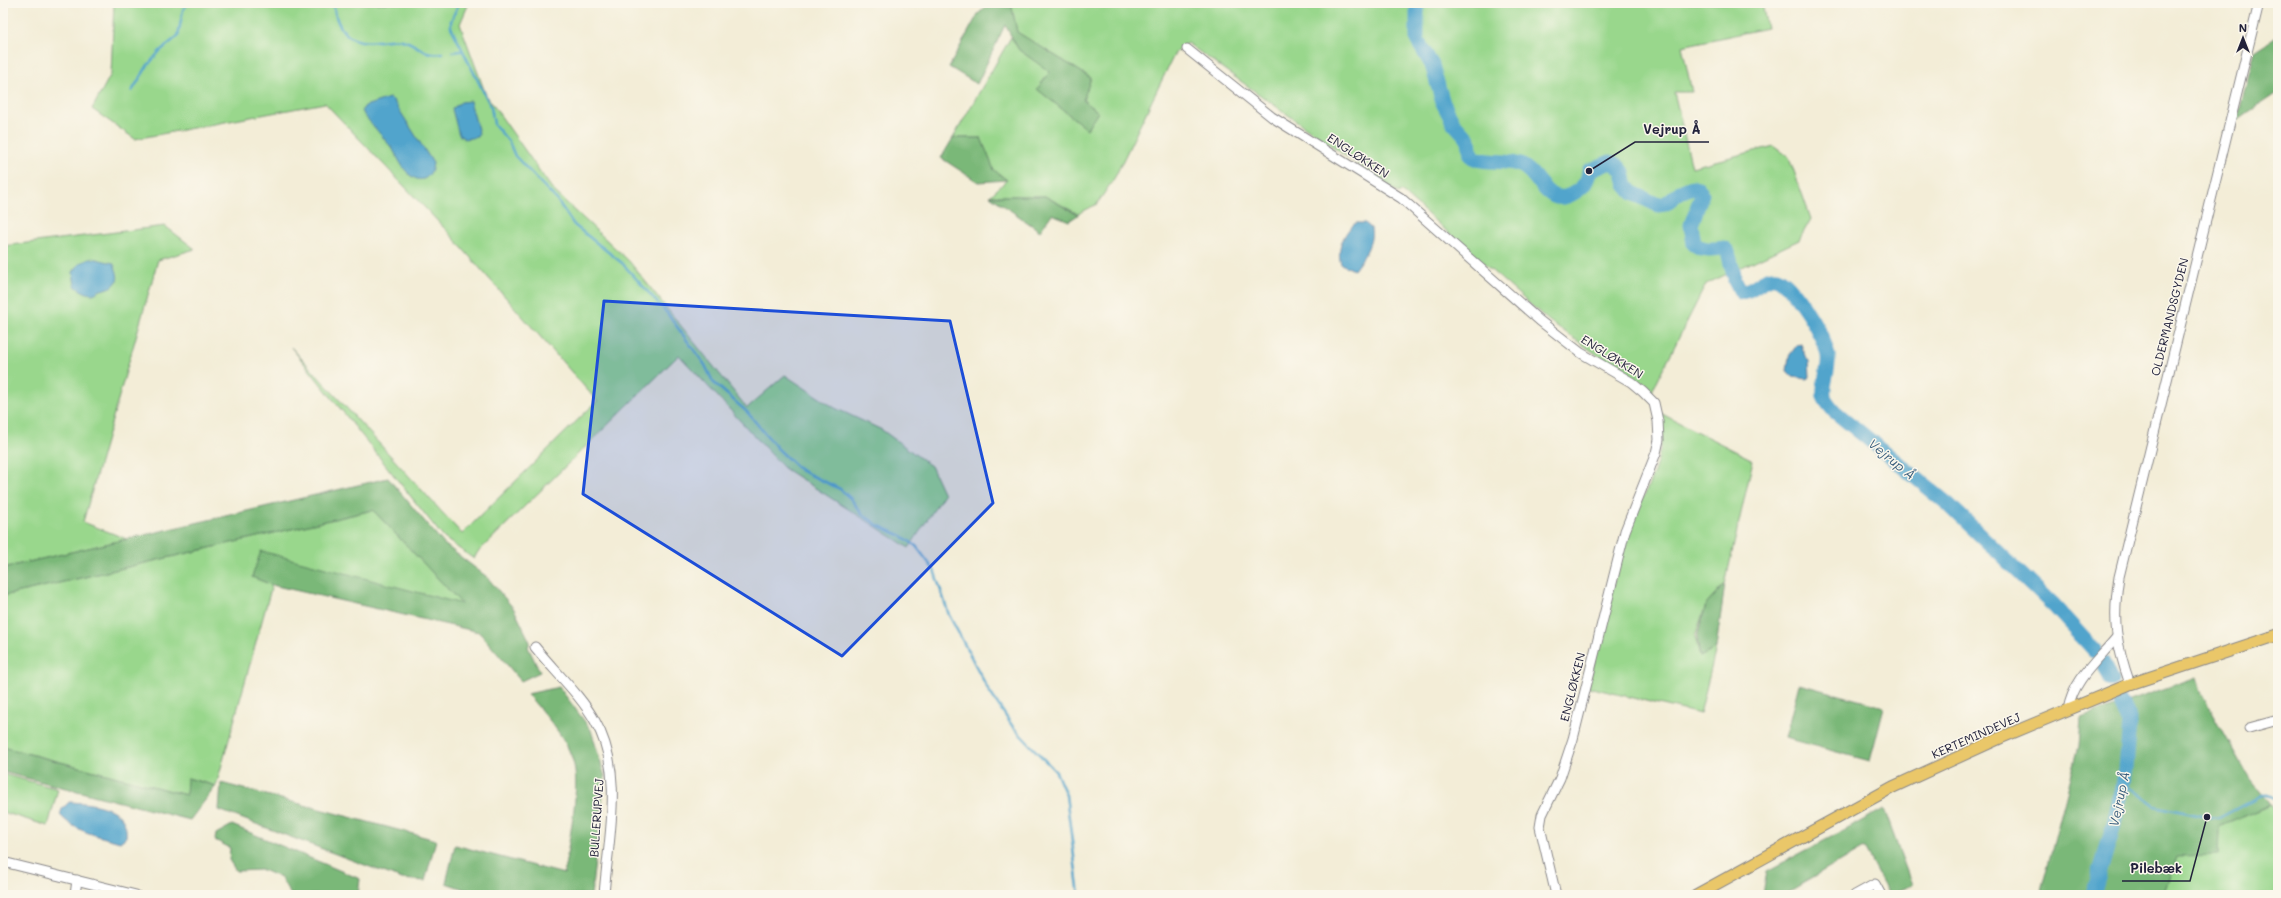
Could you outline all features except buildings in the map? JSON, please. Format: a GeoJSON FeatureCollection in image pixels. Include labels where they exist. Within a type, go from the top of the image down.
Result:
{"type":"FeatureCollection","features":[{"type":"Feature","properties":{"kind":"main road","name":"KERTEMINDEVEJ"},"geometry":{"type":"LineString","coordinates":[[1696,894],[1893,787],[2130,684],[2278,634]]}},
{"type":"Feature","properties":{"kind":"street","name":"OLDERMANDSGYDEN"},"geometry":{"type":"LineString","coordinates":[[2130,684],[2116,638],[2115,604],[2119,577],[2259,3]]}},
{"type":"Feature","properties":{"kind":"street","name":"ENGLØKKEN"},"geometry":{"type":"LineString","coordinates":[[1187,49],[1272,117],[1401,198],[1540,321],[1581,353],[1632,382],[1654,404],[1659,440],[1656,453],[1625,531],[1573,739],[1556,789],[1542,815],[1540,827],[1556,895]]}},
{"type":"Feature","properties":{"kind":"street"},"geometry":{"type":"LineString","coordinates":[[2068,710],[2070,696],[2077,683],[2116,638]]}},
{"type":"Feature","properties":{"kind":"street","name":"BULLERUPVEJ"},"geometry":{"type":"LineString","coordinates":[[535,647],[586,707],[608,750],[611,765],[612,787],[604,895]]}},
{"type":"Feature","properties":{"kind":"street"},"geometry":{"type":"LineString","coordinates":[[2249,728],[2278,720]]}},
{"type":"Feature","properties":{"kind":"street"},"geometry":{"type":"LineString","coordinates":[[3,862],[136,895]]}},
{"type":"Feature","properties":{"kind":"street"},"geometry":{"type":"LineString","coordinates":[[75,895],[77,880]]}},
{"type":"Feature","properties":{"kind":"street"},"geometry":{"type":"LineString","coordinates":[[1855,895],[1875,884],[1881,895]]}},
{"type":"Feature","properties":{"kind":"highlighted area"},"geometry":{"type":"Polygon","coordinates":[[[604,301],[950,321],[993,503],[842,656],[583,494],[604,301]]]}},
{"type":"Feature","properties":{"kind":"green space"},"geometry":{"type":"Polygon","coordinates":[[[114,3],[469,3],[460,24],[486,95],[553,190],[629,261],[747,408],[785,375],[835,408],[882,430],[931,466],[944,494],[909,548],[784,468],[679,355],[477,553],[474,559],[444,538],[291,347],[462,534],[597,401],[448,232],[325,103],[135,139],[92,109],[111,74],[114,3]]]}},
{"type":"Feature","properties":{"kind":"green space"},"geometry":{"type":"Polygon","coordinates":[[[990,3],[1011,3],[1017,32],[1091,78],[1083,100],[1098,112],[1087,129],[1037,89],[1050,72],[1019,50],[1005,25],[977,84],[949,67],[978,14],[990,3]]]}},
{"type":"Feature","properties":{"kind":"green space"},"geometry":{"type":"Polygon","coordinates":[[[1011,3],[1762,3],[1767,28],[1682,46],[1692,92],[1674,92],[1692,167],[1774,146],[1789,157],[1811,219],[1799,240],[1706,284],[1651,393],[1548,320],[1401,191],[1398,193],[1187,43],[1175,53],[1115,177],[1097,204],[1078,214],[1045,196],[990,196],[1007,180],[994,170],[981,138],[953,138],[1011,37],[1019,50],[1051,72],[1037,89],[1087,129],[1098,112],[1083,100],[1091,78],[1017,32],[1011,3]]]}},
{"type":"Feature","properties":{"kind":"green space"},"geometry":{"type":"Polygon","coordinates":[[[2278,36],[2278,92],[2237,120],[2255,51],[2278,36]]]}},
{"type":"Feature","properties":{"kind":"green space"},"geometry":{"type":"Polygon","coordinates":[[[953,138],[981,138],[994,170],[1007,180],[978,182],[941,158],[953,138]]]}},
{"type":"Feature","properties":{"kind":"green space"},"geometry":{"type":"Polygon","coordinates":[[[990,196],[1045,196],[1078,215],[1069,221],[1052,214],[1040,231],[990,196]]]}},
{"type":"Feature","properties":{"kind":"green space"},"geometry":{"type":"Polygon","coordinates":[[[165,226],[195,249],[158,260],[83,522],[127,539],[3,568],[3,246],[165,226]]]}},
{"type":"Feature","properties":{"kind":"green space"},"geometry":{"type":"Polygon","coordinates":[[[1660,413],[1753,460],[1725,584],[1706,605],[1695,636],[1700,657],[1716,648],[1700,714],[1588,687],[1624,545],[1651,480],[1656,464],[1662,431],[1660,413]]]}},
{"type":"Feature","properties":{"kind":"green space"},"geometry":{"type":"Polygon","coordinates":[[[388,478],[444,544],[487,577],[514,609],[530,642],[528,647],[540,672],[521,681],[479,632],[272,585],[252,577],[261,551],[462,604],[373,510],[3,596],[3,568],[388,478]]]}},
{"type":"Feature","properties":{"kind":"green space"},"geometry":{"type":"Polygon","coordinates":[[[373,510],[463,605],[252,577],[272,585],[216,786],[188,778],[186,795],[3,747],[3,596],[373,510]]]}},
{"type":"Feature","properties":{"kind":"green space"},"geometry":{"type":"Polygon","coordinates":[[[1725,584],[1716,648],[1700,657],[1697,637],[1706,605],[1725,584]]]}},
{"type":"Feature","properties":{"kind":"green space"},"geometry":{"type":"Polygon","coordinates":[[[2197,677],[2201,692],[2247,775],[2271,805],[2219,827],[2218,855],[2177,856],[2163,895],[2040,895],[2079,746],[2081,718],[2197,677]]]}},
{"type":"Feature","properties":{"kind":"green space"},"geometry":{"type":"Polygon","coordinates":[[[1799,684],[1884,707],[1870,761],[1785,738],[1799,684]]]}},
{"type":"Feature","properties":{"kind":"green space"},"geometry":{"type":"Polygon","coordinates":[[[559,687],[591,730],[605,777],[591,895],[481,895],[446,883],[455,845],[564,874],[575,804],[576,789],[574,765],[567,745],[548,718],[527,694],[559,687]]]}},
{"type":"Feature","properties":{"kind":"green space"},"geometry":{"type":"Polygon","coordinates":[[[3,747],[186,795],[187,778],[216,786],[190,820],[3,772],[3,747]]]}},
{"type":"Feature","properties":{"kind":"green space"},"geometry":{"type":"Polygon","coordinates":[[[3,774],[58,789],[48,826],[3,812],[3,774]]]}},
{"type":"Feature","properties":{"kind":"green space"},"geometry":{"type":"Polygon","coordinates":[[[221,783],[436,840],[425,881],[402,879],[219,810],[221,783]]]}},
{"type":"Feature","properties":{"kind":"green space"},"geometry":{"type":"Polygon","coordinates":[[[2271,805],[2278,817],[2278,895],[2163,895],[2177,855],[2218,854],[2219,827],[2271,805]]]}},
{"type":"Feature","properties":{"kind":"green space"},"geometry":{"type":"Polygon","coordinates":[[[1884,809],[1912,885],[1889,894],[1864,848],[1783,895],[1763,895],[1767,871],[1884,809]]]}},
{"type":"Feature","properties":{"kind":"green space"},"geometry":{"type":"Polygon","coordinates":[[[232,825],[360,879],[358,895],[291,895],[281,878],[263,870],[236,871],[229,860],[230,848],[215,840],[216,834],[232,825]]]}},
{"type":"Feature","properties":{"kind":"water"},"geometry":{"type":"Polygon","coordinates":[[[389,98],[393,100],[433,163],[429,175],[423,179],[416,179],[408,173],[392,148],[364,115],[362,110],[365,106],[389,98]]]}},
{"type":"Feature","properties":{"kind":"water"},"geometry":{"type":"Polygon","coordinates":[[[470,101],[479,133],[477,137],[465,139],[459,135],[452,109],[461,102],[470,101]]]}},
{"type":"Feature","properties":{"kind":"water"},"geometry":{"type":"Polygon","coordinates":[[[1356,223],[1365,223],[1371,228],[1372,234],[1367,250],[1354,270],[1341,264],[1340,247],[1348,231],[1356,223]]]}},
{"type":"Feature","properties":{"kind":"water"},"geometry":{"type":"Polygon","coordinates":[[[92,258],[113,263],[118,278],[115,284],[94,294],[90,294],[75,286],[73,272],[80,263],[92,258]]]}},
{"type":"Feature","properties":{"kind":"water"},"geometry":{"type":"Polygon","coordinates":[[[1801,344],[1805,356],[1809,361],[1810,377],[1806,379],[1793,377],[1787,371],[1789,356],[1797,345],[1801,344]]]}},
{"type":"Feature","properties":{"kind":"water"},"geometry":{"type":"Polygon","coordinates":[[[69,802],[98,805],[116,813],[122,819],[126,827],[126,837],[120,842],[88,833],[73,826],[60,815],[62,809],[69,802]]]}},
{"type":"Feature","properties":{"kind":"waterway"},"geometry":{"type":"LineString","coordinates":[[132,91],[148,65],[160,51],[178,36],[183,10],[188,3]]}},
{"type":"Feature","properties":{"kind":"waterway"},"geometry":{"type":"LineString","coordinates":[[333,3],[337,21],[341,28],[351,38],[358,41],[367,42],[399,39],[430,53],[442,53]]}},
{"type":"Feature","properties":{"kind":"waterway"},"geometry":{"type":"LineString","coordinates":[[459,3],[451,21],[451,27],[491,107],[494,124],[509,142],[515,156],[557,200],[574,225],[622,263],[667,313],[705,365],[713,382],[747,412],[778,449],[800,470],[840,489],[851,499],[862,514],[877,525],[902,536],[916,546],[934,570],[949,615],[989,691],[1013,727],[1056,772],[1066,795],[1079,895]]}},
{"type":"Feature","properties":{"kind":"waterway","name":"Vejrup Å"},"geometry":{"type":"LineString","coordinates":[[1417,3],[1417,40],[1432,65],[1443,103],[1453,122],[1469,140],[1471,156],[1481,160],[1508,162],[1520,165],[1527,169],[1544,189],[1558,197],[1566,196],[1577,191],[1586,182],[1589,171],[1610,162],[1617,165],[1623,172],[1626,185],[1633,193],[1658,205],[1665,204],[1680,192],[1692,187],[1698,188],[1702,194],[1691,225],[1694,244],[1705,249],[1724,248],[1728,252],[1734,275]]}},
{"type":"Feature","properties":{"kind":"waterway"},"geometry":{"type":"LineString","coordinates":[[452,52],[461,51]]}},
{"type":"Feature","properties":{"kind":"waterway","name":"Vejrup Å"},"geometry":{"type":"LineString","coordinates":[[1735,281],[1741,292],[1772,278],[1777,278],[1791,290],[1808,313],[1822,338],[1826,349],[1828,366],[1824,386],[1824,396],[1834,411],[1948,504],[2054,606],[2095,651]]}},
{"type":"Feature","properties":{"kind":"waterway","name":"Vejrup Å"},"geometry":{"type":"LineString","coordinates":[[2103,662],[2111,680]]}},
{"type":"Feature","properties":{"kind":"waterway","name":"Vejrup Å"},"geometry":{"type":"LineString","coordinates":[[2093,895],[2114,824],[2126,769],[2130,722],[2121,703]]}},
{"type":"Feature","properties":{"kind":"waterway"},"geometry":{"type":"LineString","coordinates":[[2123,783],[2155,806],[2207,817],[2219,818],[2262,795],[2268,795],[2278,801]]}},
{"type":"Feature","properties":{"kind":"place","name":"Vejrup Å"},"geometry":{"type":"Point","coordinates":[1589,171]}},
{"type":"Feature","properties":{"kind":"place","name":"Pilebæk"},"geometry":{"type":"Point","coordinates":[2207,817]}}]}
